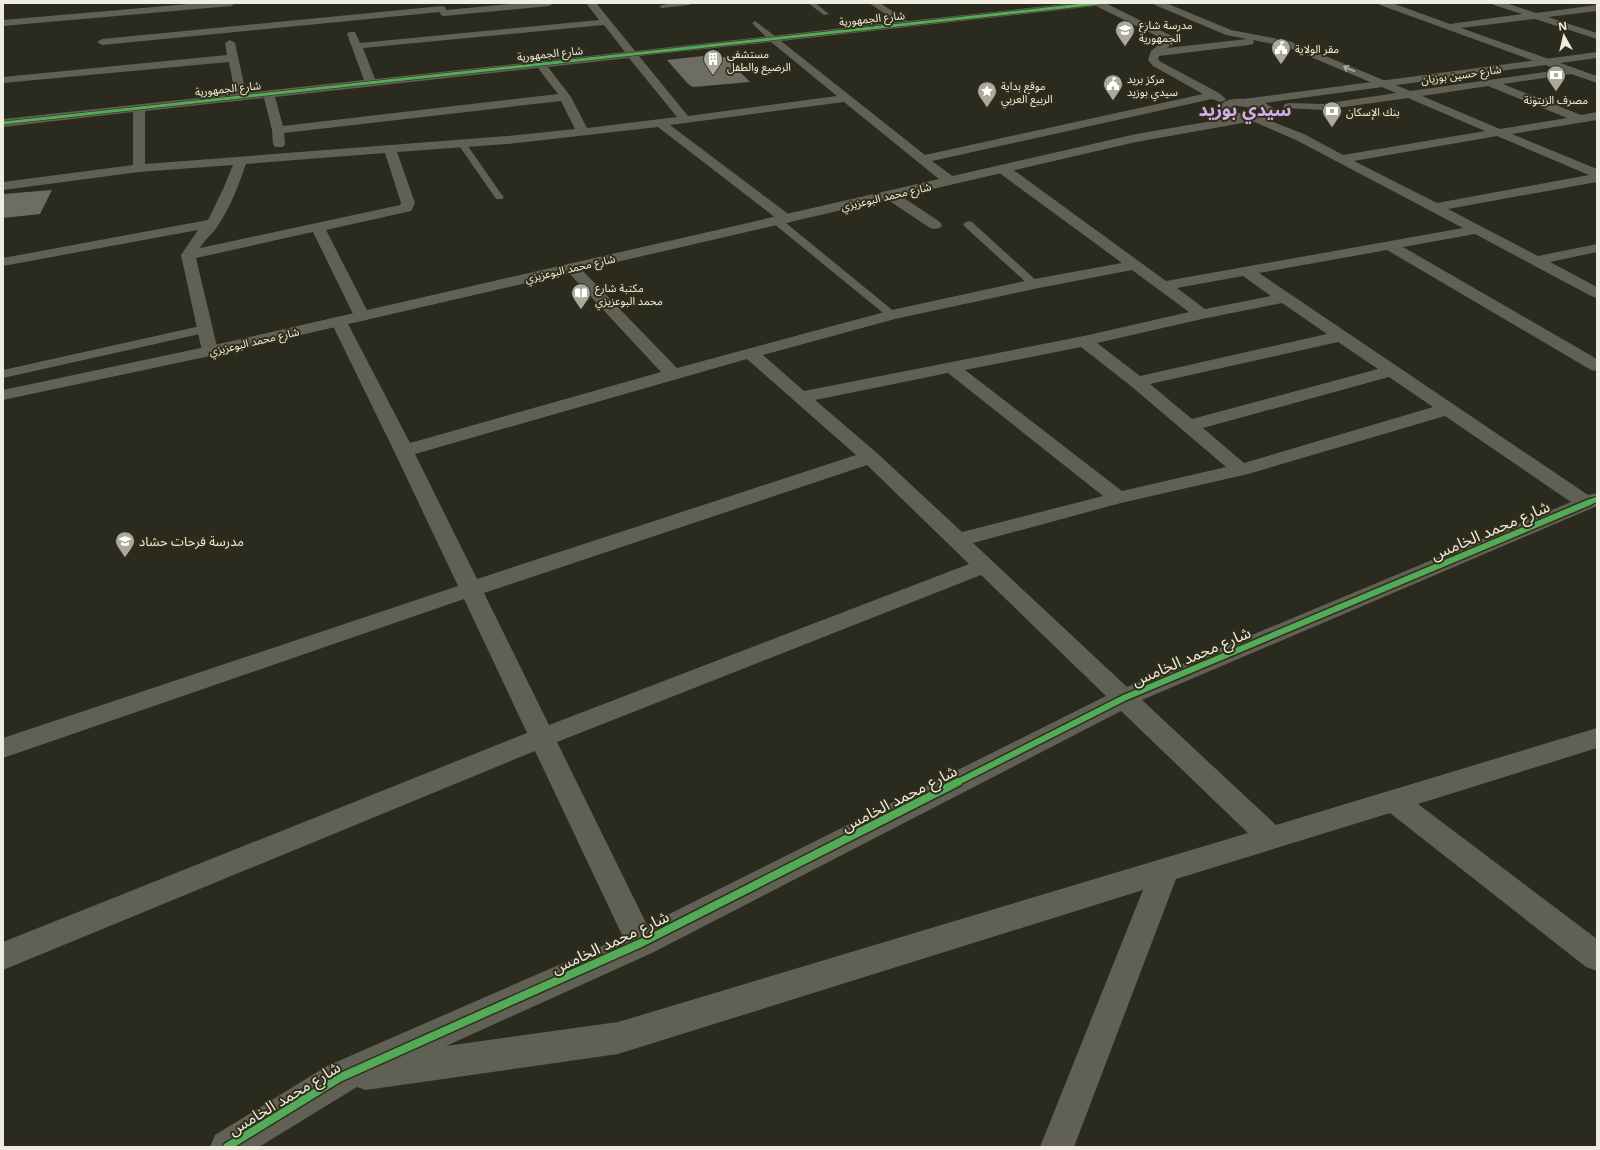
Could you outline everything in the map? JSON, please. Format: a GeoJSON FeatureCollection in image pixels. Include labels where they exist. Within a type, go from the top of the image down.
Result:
{"type":"FeatureCollection","features":[{"type":"Feature","properties":{"kind":"main road","name":"شارع حسين بوزيان"},"geometry":{"type":"LineString","coordinates":[[1227,106],[1246,102],[1597,55]]}},
{"type":"Feature","properties":{"kind":"main road","name":"شارع حسين بوزيان"},"geometry":{"type":"LineString","coordinates":[[1252,118],[1272,114],[1325,92]]}},
{"type":"Feature","properties":{"kind":"main road"},"geometry":{"type":"LineString","coordinates":[[1246,102],[1264,106],[1272,114]]}},
{"type":"Feature","properties":{"kind":"main road"},"geometry":{"type":"LineString","coordinates":[[1227,106],[1232,115],[1252,118]]}},
{"type":"Feature","properties":{"kind":"main road","name":"شارع محمد البوعزيزي"},"geometry":{"type":"LineString","coordinates":[[3,395],[339,322],[1136,138],[1199,120],[1227,106]]}},
{"type":"Feature","properties":{"kind":"main road","name":"شارع محمد البوعزيزي"},"geometry":{"type":"LineString","coordinates":[[1136,138],[1252,118]]}},
{"type":"Feature","properties":{"kind":"street"},"geometry":{"type":"LineString","coordinates":[[3,23],[231,3]]}},
{"type":"Feature","properties":{"kind":"street"},"geometry":{"type":"LineString","coordinates":[[103,14],[102,38],[227,30],[441,8],[549,3]]}},
{"type":"Feature","properties":{"kind":"street"},"geometry":{"type":"LineString","coordinates":[[591,3],[684,119]]}},
{"type":"Feature","properties":{"kind":"street"},"geometry":{"type":"LineString","coordinates":[[874,3],[906,24]]}},
{"type":"Feature","properties":{"kind":"street"},"geometry":{"type":"LineString","coordinates":[[1030,3],[1042,9]]}},
{"type":"Feature","properties":{"kind":"street"},"geometry":{"type":"LineString","coordinates":[[1098,3],[1176,39],[1155,54],[1153,60],[1156,64],[1215,96],[1227,106]]}},
{"type":"Feature","properties":{"kind":"street","name":"شارع الجمهورية"},"geometry":{"type":"LineString","coordinates":[[3,123],[1098,3]]}},
{"type":"Feature","properties":{"kind":"street"},"geometry":{"type":"LineString","coordinates":[[1158,3],[1229,33],[1285,43],[1296,47],[1597,174]]}},
{"type":"Feature","properties":{"kind":"street"},"geometry":{"type":"LineString","coordinates":[[1383,3],[1597,80]]}},
{"type":"Feature","properties":{"kind":"street"},"geometry":{"type":"LineString","coordinates":[[1497,3],[1597,36]]}},
{"type":"Feature","properties":{"kind":"street"},"geometry":{"type":"LineString","coordinates":[[1582,3],[1597,8]]}},
{"type":"Feature","properties":{"kind":"street"},"geometry":{"type":"LineString","coordinates":[[441,8],[458,36]]}},
{"type":"Feature","properties":{"kind":"street"},"geometry":{"type":"LineString","coordinates":[[1449,27],[1597,8]]}},
{"type":"Feature","properties":{"kind":"street"},"geometry":{"type":"LineString","coordinates":[[346,18],[372,83]]}},
{"type":"Feature","properties":{"kind":"street"},"geometry":{"type":"LineString","coordinates":[[357,46],[605,22]]}},
{"type":"Feature","properties":{"kind":"street"},"geometry":{"type":"LineString","coordinates":[[227,30],[241,97]]}},
{"type":"Feature","properties":{"kind":"street"},"geometry":{"type":"LineString","coordinates":[[1208,36],[1229,33]]}},
{"type":"Feature","properties":{"kind":"street"},"geometry":{"type":"LineString","coordinates":[[773,39],[950,181]]}},
{"type":"Feature","properties":{"kind":"street"},"geometry":{"type":"LineString","coordinates":[[1155,54],[1264,40]]}},
{"type":"Feature","properties":{"kind":"street"},"geometry":{"type":"LineString","coordinates":[[3,80],[98,67],[233,58]]}},
{"type":"Feature","properties":{"kind":"street"},"geometry":{"type":"LineString","coordinates":[[541,64],[564,98],[583,132]]}},
{"type":"Feature","properties":{"kind":"street"},"geometry":{"type":"LineString","coordinates":[[1289,106],[1323,107],[1572,71]]}},
{"type":"Feature","properties":{"kind":"street"},"geometry":{"type":"LineString","coordinates":[[1490,83],[1597,125]]}},
{"type":"Feature","properties":{"kind":"street"},"geometry":{"type":"LineString","coordinates":[[269,94],[278,130],[280,157]]}},
{"type":"Feature","properties":{"kind":"street"},"geometry":{"type":"LineString","coordinates":[[922,159],[1215,96]]}},
{"type":"Feature","properties":{"kind":"street"},"geometry":{"type":"LineString","coordinates":[[278,130],[564,98]]}},
{"type":"Feature","properties":{"kind":"street"},"geometry":{"type":"LineString","coordinates":[[3,186],[139,168],[390,150],[583,132],[846,98]]}},
{"type":"Feature","properties":{"kind":"street"},"geometry":{"type":"LineString","coordinates":[[139,108],[139,168]]}},
{"type":"Feature","properties":{"kind":"street"},"geometry":{"type":"LineString","coordinates":[[1272,114],[1300,137]]}},
{"type":"Feature","properties":{"kind":"street"},"geometry":{"type":"LineString","coordinates":[[1341,159],[1597,116]]}},
{"type":"Feature","properties":{"kind":"street"},"geometry":{"type":"LineString","coordinates":[[1252,118],[1300,137],[1597,293]]}},
{"type":"Feature","properties":{"kind":"street"},"geometry":{"type":"LineString","coordinates":[[660,123],[782,220]]}},
{"type":"Feature","properties":{"kind":"street"},"geometry":{"type":"LineString","coordinates":[[188,255],[406,208],[408,203],[390,150]]}},
{"type":"Feature","properties":{"kind":"street"},"geometry":{"type":"LineString","coordinates":[[210,351],[188,255],[199,237],[213,223],[231,187],[241,161]]}},
{"type":"Feature","properties":{"kind":"street"},"geometry":{"type":"LineString","coordinates":[[1003,169],[1202,314]]}},
{"type":"Feature","properties":{"kind":"street"},"geometry":{"type":"LineString","coordinates":[[1434,208],[1597,178]]}},
{"type":"Feature","properties":{"kind":"street"},"geometry":{"type":"LineString","coordinates":[[890,195],[935,225]]}},
{"type":"Feature","properties":{"kind":"street"},"geometry":{"type":"LineString","coordinates":[[3,262],[213,223]]}},
{"type":"Feature","properties":{"kind":"street"},"geometry":{"type":"LineString","coordinates":[[318,228],[362,316]]}},
{"type":"Feature","properties":{"kind":"street"},"geometry":{"type":"LineString","coordinates":[[1163,286],[1476,230]]}},
{"type":"Feature","properties":{"kind":"street"},"geometry":{"type":"LineString","coordinates":[[1388,246],[1597,366]]}},
{"type":"Feature","properties":{"kind":"street"},"geometry":{"type":"LineString","coordinates":[[1536,261],[1597,248]]}},
{"type":"Feature","properties":{"kind":"street"},"geometry":{"type":"LineString","coordinates":[[404,451],[673,374],[892,315],[1034,284],[1134,265]]}},
{"type":"Feature","properties":{"kind":"street"},"geometry":{"type":"LineString","coordinates":[[572,268],[673,374]]}},
{"type":"Feature","properties":{"kind":"street"},"geometry":{"type":"LineString","coordinates":[[1245,271],[1448,409],[1592,501]]}},
{"type":"Feature","properties":{"kind":"street"},"geometry":{"type":"LineString","coordinates":[[800,398],[1084,342],[1202,314],[1284,298]]}},
{"type":"Feature","properties":{"kind":"street"},"geometry":{"type":"LineString","coordinates":[[339,322],[471,589],[640,943]]}},
{"type":"Feature","properties":{"kind":"street"},"geometry":{"type":"LineString","coordinates":[[1137,382],[1340,336]]}},
{"type":"Feature","properties":{"kind":"street"},"geometry":{"type":"LineString","coordinates":[[1084,342],[1137,382],[1241,470]]}},
{"type":"Feature","properties":{"kind":"street"},"geometry":{"type":"LineString","coordinates":[[750,353],[800,398],[870,457],[1271,838]]}},
{"type":"Feature","properties":{"kind":"street"},"geometry":{"type":"LineString","coordinates":[[952,368],[1118,498]]}},
{"type":"Feature","properties":{"kind":"street"},"geometry":{"type":"LineString","coordinates":[[1189,426],[1391,371]]}},
{"type":"Feature","properties":{"kind":"street"},"geometry":{"type":"LineString","coordinates":[[958,540],[1118,498],[1241,470],[1448,409]]}},
{"type":"Feature","properties":{"kind":"street"},"geometry":{"type":"LineString","coordinates":[[3,748],[471,589],[870,457]]}},
{"type":"Feature","properties":{"kind":"street","name":"شارع محمد الخامس"},"geometry":{"type":"LineString","coordinates":[[227,1147],[339,1078],[640,943],[1124,698],[1592,501]]}},
{"type":"Feature","properties":{"kind":"street"},"geometry":{"type":"LineString","coordinates":[[3,956],[541,738],[985,566]]}},
{"type":"Feature","properties":{"kind":"street"},"geometry":{"type":"LineString","coordinates":[[339,1078],[618,1038],[1597,738]]}},
{"type":"Feature","properties":{"kind":"street"},"geometry":{"type":"LineString","coordinates":[[1393,800],[1597,957]]}},
{"type":"Feature","properties":{"kind":"street"},"geometry":{"type":"LineString","coordinates":[[1057,1147],[1165,871]]}},
{"type":"Feature","properties":{"kind":"lane"},"geometry":{"type":"LineString","coordinates":[[662,6],[689,3]]}},
{"type":"Feature","properties":{"kind":"lane"},"geometry":{"type":"LineString","coordinates":[[811,3],[826,14]]}},
{"type":"Feature","properties":{"kind":"lane"},"geometry":{"type":"LineString","coordinates":[[755,23],[773,39]]}},
{"type":"Feature","properties":{"kind":"lane"},"geometry":{"type":"LineString","coordinates":[[462,144],[499,197]]}},
{"type":"Feature","properties":{"kind":"lane"},"geometry":{"type":"LineString","coordinates":[[782,220],[892,315]]}},
{"type":"Feature","properties":{"kind":"lane"},"geometry":{"type":"LineString","coordinates":[[968,224],[1034,284]]}},
{"type":"Feature","properties":{"kind":"lane"},"geometry":{"type":"LineString","coordinates":[[3,374],[204,329]]}},
{"type":"Feature","properties":{"kind":"building","name":"مستشفى الرضيع والطفل"},"geometry":{"type":"Polygon","coordinates":[[[703,56],[707,59],[725,57],[750,82],[693,87],[688,84],[667,60],[703,56]]]}},
{"type":"Feature","properties":{"kind":"building"},"geometry":{"type":"Polygon","coordinates":[[[52,190],[40,214],[3,218],[3,194],[52,190]]]}},
{"type":"Feature","properties":{"kind":"cycle path"},"geometry":{"type":"LineString","coordinates":[[3,123],[1100,3]]}},
{"type":"Feature","properties":{"kind":"cycle path"},"geometry":{"type":"LineString","coordinates":[[227,1147],[339,1078],[641,943],[1124,698],[1597,499]]}},
{"type":"Feature","properties":{"kind":"place","name":"مدرسة شارع الجمهورية"},"geometry":{"type":"Point","coordinates":[1125,47]}},
{"type":"Feature","properties":{"kind":"place","name":"مقر الولاية"},"geometry":{"type":"Point","coordinates":[1281,65]}},
{"type":"Feature","properties":{"kind":"place","name":"مستشفى الرضيع والطفل"},"geometry":{"type":"Point","coordinates":[713,76]}},
{"type":"Feature","properties":{"kind":"place","name":"مصرف الزيتونة"},"geometry":{"type":"Point","coordinates":[1556,92]}},
{"type":"Feature","properties":{"kind":"place","name":"مركز بريد سيدي بوزيد"},"geometry":{"type":"Point","coordinates":[1113,101]}},
{"type":"Feature","properties":{"kind":"place","name":"موقع بداية الربيع العربي"},"geometry":{"type":"Point","coordinates":[987,108]}},
{"type":"Feature","properties":{"kind":"place","name":"بنك الإسكان"},"geometry":{"type":"Point","coordinates":[1332,128]}},
{"type":"Feature","properties":{"kind":"place","name":"مكتبة شارع محمد البوعزيزي"},"geometry":{"type":"Point","coordinates":[581,310]}},
{"type":"Feature","properties":{"kind":"place","name":"مدرسة فرحات حشاد"},"geometry":{"type":"Point","coordinates":[125,558]}},
{"type":"Feature","properties":{"kind":"district","name":"سيدي بوزيد"},"geometry":{"type":"Point","coordinates":[1245,109]}}]}
